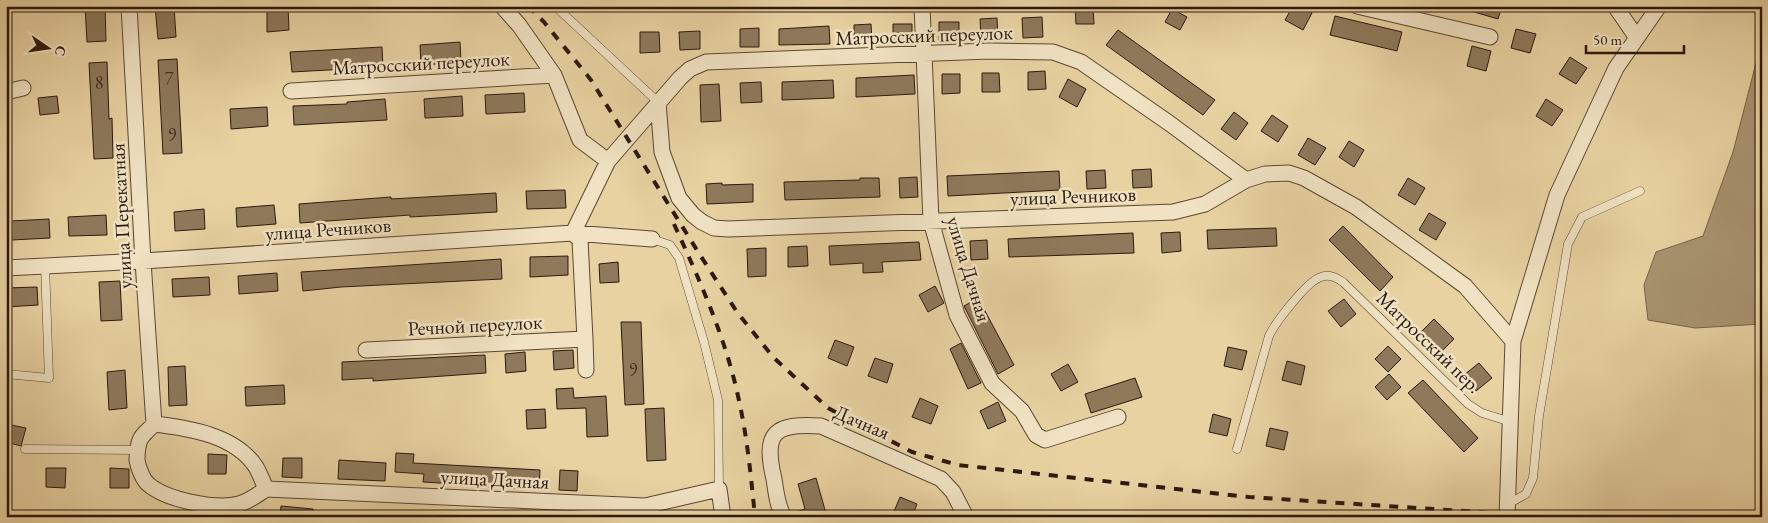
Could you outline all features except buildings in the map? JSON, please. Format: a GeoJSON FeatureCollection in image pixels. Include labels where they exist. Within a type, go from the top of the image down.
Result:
{"type":"FeatureCollection","features":[{"type":"Feature","properties":{"kind":"street","name":"улица Перекатная"},"geometry":{"type":"LineString","coordinates":[[129,6],[142,261],[154,424]]}},
{"type":"Feature","properties":{"kind":"street"},"geometry":{"type":"LineString","coordinates":[[502,6],[519,25],[554,76],[580,140],[608,161],[573,233],[580,240],[586,370]]}},
{"type":"Feature","properties":{"kind":"street","name":"улица Дачная"},"geometry":{"type":"LineString","coordinates":[[922,6],[931,221],[957,316],[992,383],[1022,410],[1036,435],[1045,440],[1118,417]]}},
{"type":"Feature","properties":{"kind":"street"},"geometry":{"type":"LineString","coordinates":[[1357,6],[1490,36]]}},
{"type":"Feature","properties":{"kind":"street"},"geometry":{"type":"LineString","coordinates":[[1615,6],[1637,38]]}},
{"type":"Feature","properties":{"kind":"street"},"geometry":{"type":"LineString","coordinates":[[1507,510],[1513,341],[1556,195],[1616,68],[1659,6]]}},
{"type":"Feature","properties":{"kind":"street","name":"Матросский переулок"},"geometry":{"type":"LineString","coordinates":[[608,161],[658,102],[690,69],[706,62],[925,55],[989,51],[1053,52],[1081,62],[1169,123],[1246,180]]}},
{"type":"Feature","properties":{"kind":"street","name":"Матросский переулок"},"geometry":{"type":"LineString","coordinates":[[291,91],[554,76]]}},
{"type":"Feature","properties":{"kind":"street"},"geometry":{"type":"LineString","coordinates":[[6,92],[24,88]]}},
{"type":"Feature","properties":{"kind":"street","name":"улица Речников"},"geometry":{"type":"LineString","coordinates":[[658,102],[662,152],[679,198],[693,215],[714,228],[1173,212],[1205,204],[1246,180],[1265,174],[1289,174],[1304,178],[1356,207],[1465,286],[1513,341]]}},
{"type":"Feature","properties":{"kind":"street","name":"улица Речников"},"geometry":{"type":"LineString","coordinates":[[6,268],[573,233],[652,239]]}},
{"type":"Feature","properties":{"kind":"street","name":"Речной переулок"},"geometry":{"type":"LineString","coordinates":[[366,350],[585,339]]}},
{"type":"Feature","properties":{"kind":"street"},"geometry":{"type":"LineString","coordinates":[[154,424],[179,427],[216,436],[241,451],[256,467],[266,489],[250,500],[238,504],[209,505],[185,501],[160,492],[146,484],[138,465],[136,450],[141,438],[154,424]]}},
{"type":"Feature","properties":{"kind":"street","name":"Дачная"},"geometry":{"type":"LineString","coordinates":[[784,517],[768,448],[772,436],[783,428],[803,425],[821,426],[941,479],[953,492],[966,517]]}},
{"type":"Feature","properties":{"kind":"street","name":"улица Дачная"},"geometry":{"type":"LineString","coordinates":[[266,489],[645,506],[719,489]]}},
{"type":"Feature","properties":{"kind":"street"},"geometry":{"type":"LineString","coordinates":[[719,489],[723,517]]}},
{"type":"Feature","properties":{"kind":"lane"},"geometry":{"type":"LineString","coordinates":[[555,6],[658,102]]}},
{"type":"Feature","properties":{"kind":"lane"},"geometry":{"type":"LineString","coordinates":[[1507,510],[1526,494],[1532,478],[1539,416],[1568,244],[1582,217],[1640,191]]}},
{"type":"Feature","properties":{"kind":"lane"},"geometry":{"type":"LineString","coordinates":[[652,239],[670,245],[679,258],[704,342],[718,400],[719,489]]}},
{"type":"Feature","properties":{"kind":"lane"},"geometry":{"type":"LineString","coordinates":[[6,374],[49,378],[45,265]]}},
{"type":"Feature","properties":{"kind":"lane","name":"Матросский пер."},"geometry":{"type":"LineString","coordinates":[[1236,449],[1268,336],[1275,324],[1301,294],[1318,278],[1331,275],[1343,282],[1468,404],[1482,413],[1511,422]]}},
{"type":"Feature","properties":{"kind":"lane"},"geometry":{"type":"LineString","coordinates":[[25,449],[136,450]]}},
{"type":"Feature","properties":{"kind":"shaded area"},"geometry":{"type":"Polygon","coordinates":[[[1762,40],[1762,324],[1695,328],[1648,320],[1644,285],[1656,252],[1703,236],[1733,152],[1762,40]]]}},
{"type":"Feature","properties":{"kind":"railway"},"geometry":{"type":"LineString","coordinates":[[528,6],[544,22],[591,80],[737,312],[773,357],[828,408],[912,452],[958,465],[1249,497],[1555,517]]}},
{"type":"Feature","properties":{"kind":"railway"},"geometry":{"type":"LineString","coordinates":[[674,224],[719,330],[733,374],[746,441],[755,517]]}},
{"type":"Feature","properties":{"kind":"railway"},"geometry":{"type":"LineString","coordinates":[[1740,517],[1762,512]]}}]}
